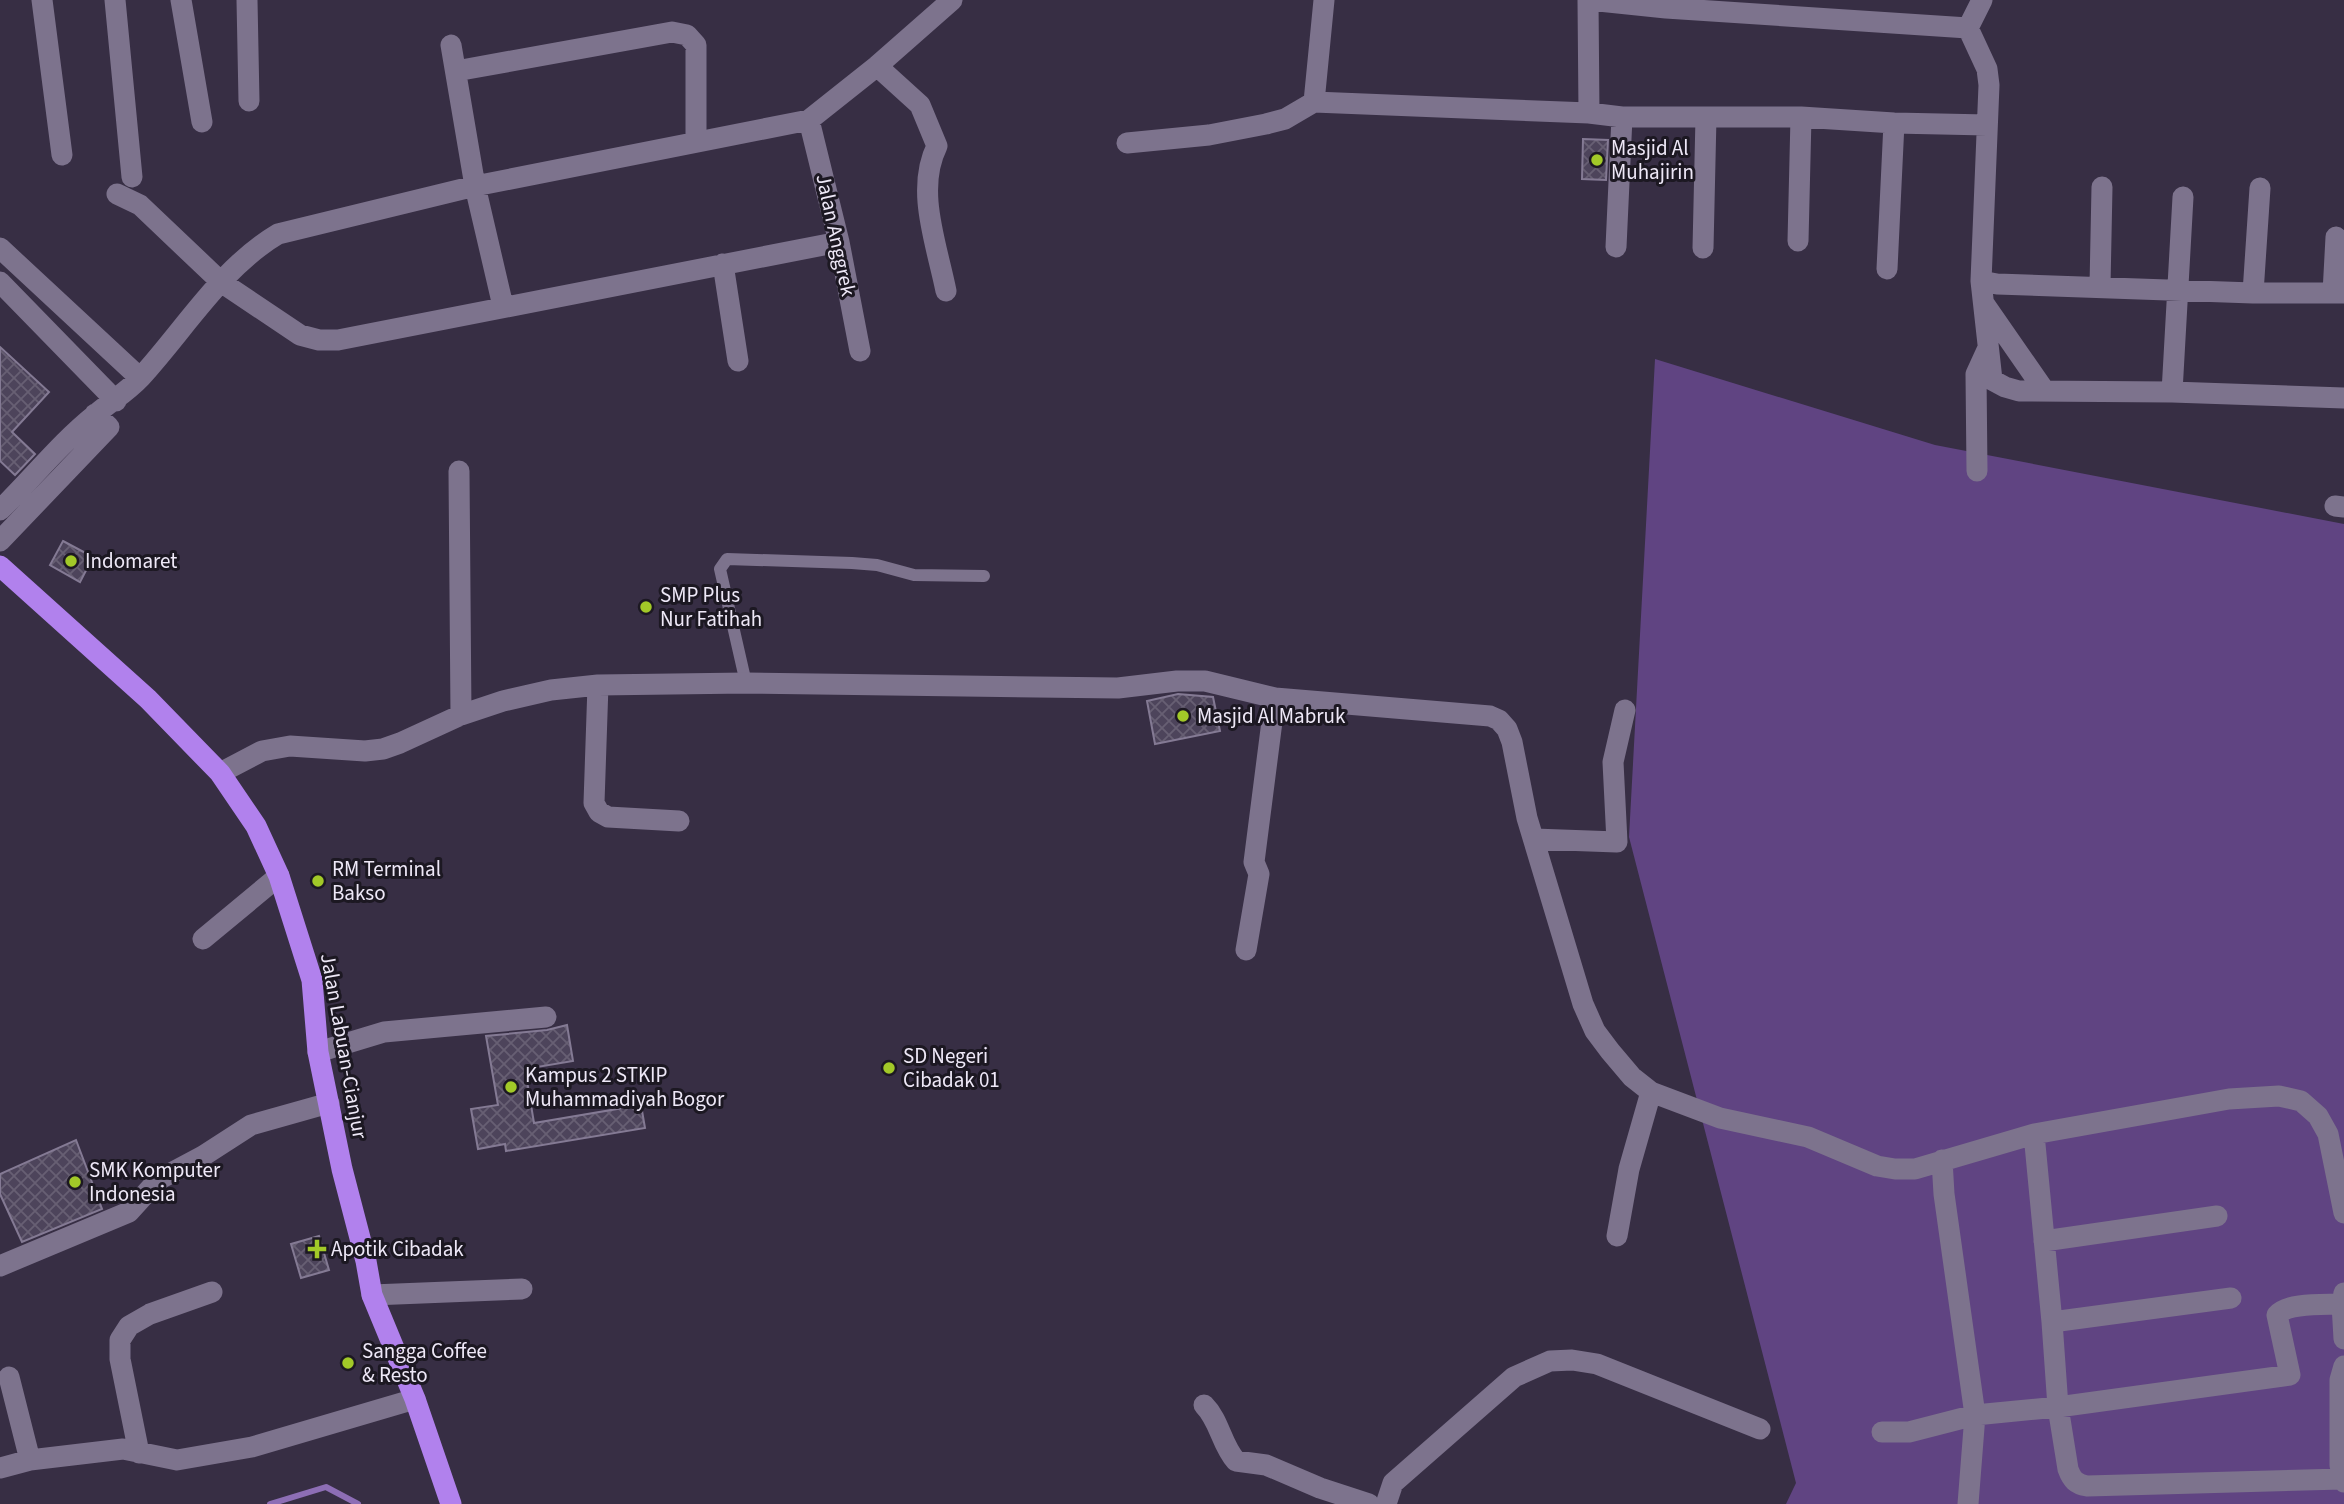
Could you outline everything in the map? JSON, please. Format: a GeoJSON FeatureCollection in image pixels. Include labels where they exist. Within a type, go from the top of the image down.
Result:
{"type":"FeatureCollection","features":[{"type":"Feature","properties":{"kind":"highway","name":"Jalan Labuan-Cianjur"},"geometry":{"type":"LineString","coordinates":[[0,566],[148,699],[220,774],[257,826],[279,876],[312,980],[318,1052],[372,1295],[415,1399],[451,1504]]}},
{"type":"Feature","properties":{"kind":"street"},"geometry":{"type":"LineString","coordinates":[[42,0],[62,155]]}},
{"type":"Feature","properties":{"kind":"street"},"geometry":{"type":"LineString","coordinates":[[116,0],[132,177]]}},
{"type":"Feature","properties":{"kind":"street"},"geometry":{"type":"LineString","coordinates":[[181,0],[202,122]]}},
{"type":"Feature","properties":{"kind":"street"},"geometry":{"type":"LineString","coordinates":[[247,0],[249,101]]}},
{"type":"Feature","properties":{"kind":"street"},"geometry":{"type":"LineString","coordinates":[[1,509],[95,414],[116,401],[140,378],[221,282],[260,244],[278,234],[475,186],[809,120],[877,66],[951,0]]}},
{"type":"Feature","properties":{"kind":"street"},"geometry":{"type":"LineString","coordinates":[[1314,102],[1324,0]]}},
{"type":"Feature","properties":{"kind":"street"},"geometry":{"type":"LineString","coordinates":[[1589,113],[1589,0],[1968,28]]}},
{"type":"Feature","properties":{"kind":"street"},"geometry":{"type":"LineString","coordinates":[[1968,28],[1982,0]]}},
{"type":"Feature","properties":{"kind":"street"},"geometry":{"type":"LineString","coordinates":[[1968,28],[1987,69],[1989,85],[1981,281],[1992,380],[2019,391],[2172,392],[2344,398]]}},
{"type":"Feature","properties":{"kind":"street"},"geometry":{"type":"LineString","coordinates":[[456,71],[659,34],[673,32],[687,35],[696,45],[696,142]]}},
{"type":"Feature","properties":{"kind":"street"},"geometry":{"type":"LineString","coordinates":[[451,46],[475,186],[503,306]]}},
{"type":"Feature","properties":{"kind":"street"},"geometry":{"type":"LineString","coordinates":[[877,66],[920,105],[937,146],[930,160],[926,195],[946,291]]}},
{"type":"Feature","properties":{"kind":"street"},"geometry":{"type":"LineString","coordinates":[[1127,143],[1209,135],[1266,124],[1285,119],[1314,102],[1589,113],[1622,117],[1801,117],[1987,125]]}},
{"type":"Feature","properties":{"kind":"street"},"geometry":{"type":"LineString","coordinates":[[1616,247],[1622,117]]}},
{"type":"Feature","properties":{"kind":"street"},"geometry":{"type":"LineString","coordinates":[[1703,248],[1706,117]]}},
{"type":"Feature","properties":{"kind":"street"},"geometry":{"type":"LineString","coordinates":[[1798,241],[1801,117]]}},
{"type":"Feature","properties":{"kind":"street","name":"Jalan Anggrek"},"geometry":{"type":"LineString","coordinates":[[809,120],[839,242],[860,351]]}},
{"type":"Feature","properties":{"kind":"street"},"geometry":{"type":"LineString","coordinates":[[1887,269],[1894,123]]}},
{"type":"Feature","properties":{"kind":"street"},"geometry":{"type":"LineString","coordinates":[[2100,286],[2102,187]]}},
{"type":"Feature","properties":{"kind":"street"},"geometry":{"type":"LineString","coordinates":[[2253,293],[2260,188]]}},
{"type":"Feature","properties":{"kind":"street"},"geometry":{"type":"LineString","coordinates":[[117,194],[141,205],[221,282],[300,335],[319,340],[338,340],[839,242]]}},
{"type":"Feature","properties":{"kind":"street"},"geometry":{"type":"LineString","coordinates":[[2172,392],[2183,197]]}},
{"type":"Feature","properties":{"kind":"street"},"geometry":{"type":"LineString","coordinates":[[1981,281],[1997,284],[2253,293],[2339,293],[2336,237]]}},
{"type":"Feature","properties":{"kind":"street"},"geometry":{"type":"LineString","coordinates":[[0,248],[140,378]]}},
{"type":"Feature","properties":{"kind":"street"},"geometry":{"type":"LineString","coordinates":[[723,264],[738,361]]}},
{"type":"Feature","properties":{"kind":"street"},"geometry":{"type":"LineString","coordinates":[[0,282],[116,401]]}},
{"type":"Feature","properties":{"kind":"street"},"geometry":{"type":"LineString","coordinates":[[1983,303],[2044,390]]}},
{"type":"Feature","properties":{"kind":"street"},"geometry":{"type":"LineString","coordinates":[[1977,471],[1976,374],[1987,350]]}},
{"type":"Feature","properties":{"kind":"street"},"geometry":{"type":"LineString","coordinates":[[0,541],[109,428],[95,414]]}},
{"type":"Feature","properties":{"kind":"street"},"geometry":{"type":"LineString","coordinates":[[459,471],[461,715]]}},
{"type":"Feature","properties":{"kind":"street"},"geometry":{"type":"LineString","coordinates":[[220,774],[262,751],[290,746],[365,751],[383,749],[461,715],[531,694],[598,685],[1118,688],[1177,681],[1205,681],[1275,698],[1490,716],[1499,720],[1507,729],[1512,742],[1527,818],[1583,1004],[1595,1031],[1632,1077],[1651,1092],[1720,1118],[1808,1137],[1877,1166],[1895,1169],[1914,1169],[2034,1134],[2253,1096],[2279,1096],[2301,1101],[2318,1116],[2328,1134],[2344,1213],[2344,1226]]}},
{"type":"Feature","properties":{"kind":"street"},"geometry":{"type":"LineString","coordinates":[[598,685],[594,803],[600,812],[608,817],[679,821]]}},
{"type":"Feature","properties":{"kind":"street"},"geometry":{"type":"LineString","coordinates":[[1246,950],[1259,874],[1254,862],[1256,838],[1259,832],[1275,698]]}},
{"type":"Feature","properties":{"kind":"street"},"geometry":{"type":"LineString","coordinates":[[1534,839],[1616,842],[1613,762],[1625,710]]}},
{"type":"Feature","properties":{"kind":"street"},"geometry":{"type":"LineString","coordinates":[[203,939],[279,876]]}},
{"type":"Feature","properties":{"kind":"street"},"geometry":{"type":"LineString","coordinates":[[318,1052],[384,1032],[546,1017]]}},
{"type":"Feature","properties":{"kind":"street"},"geometry":{"type":"LineString","coordinates":[[1617,1236],[1629,1169],[1651,1092]]}},
{"type":"Feature","properties":{"kind":"street"},"geometry":{"type":"LineString","coordinates":[[0,1266],[129,1212],[158,1180],[203,1156],[251,1125],[329,1103]]}},
{"type":"Feature","properties":{"kind":"street"},"geometry":{"type":"LineString","coordinates":[[2034,1134],[2058,1407],[2068,1469],[2072,1479],[2079,1485],[2343,1480],[2340,1465],[2340,1380],[2344,1366]]}},
{"type":"Feature","properties":{"kind":"street"},"geometry":{"type":"LineString","coordinates":[[1942,1160],[1944,1194],[1975,1415],[1968,1504]]}},
{"type":"Feature","properties":{"kind":"street"},"geometry":{"type":"LineString","coordinates":[[2044,1241],[2217,1216]]}},
{"type":"Feature","properties":{"kind":"street"},"geometry":{"type":"LineString","coordinates":[[372,1295],[522,1289]]}},
{"type":"Feature","properties":{"kind":"street"},"geometry":{"type":"LineString","coordinates":[[139,1453],[120,1359],[120,1340],[129,1326],[150,1314],[212,1292]]}},
{"type":"Feature","properties":{"kind":"street"},"geometry":{"type":"LineString","coordinates":[[2052,1322],[2231,1298]]}},
{"type":"Feature","properties":{"kind":"street"},"geometry":{"type":"LineString","coordinates":[[1882,1432],[1909,1432],[1975,1415],[2058,1407],[2290,1375],[2277,1315],[2281,1310],[2291,1307],[2343,1298],[2344,1339]]}},
{"type":"Feature","properties":{"kind":"street"},"geometry":{"type":"LineString","coordinates":[[1386,1504],[1394,1483],[1451,1430],[1514,1377],[1550,1361],[1573,1360],[1597,1364],[1760,1429]]}},
{"type":"Feature","properties":{"kind":"street"},"geometry":{"type":"LineString","coordinates":[[9,1377],[30,1460]]}},
{"type":"Feature","properties":{"kind":"street"},"geometry":{"type":"LineString","coordinates":[[0,1468],[30,1460],[123,1449],[177,1460],[252,1447],[415,1399]]}},
{"type":"Feature","properties":{"kind":"street"},"geometry":{"type":"LineString","coordinates":[[1204,1405],[1212,1413],[1226,1450],[1236,1461],[1266,1465],[1320,1488],[1369,1504]]}},
{"type":"Feature","properties":{"kind":"lane"},"geometry":{"type":"LineString","coordinates":[[746,684],[720,569],[727,559],[852,563],[877,565],[914,575],[984,576]]}},
{"type":"Feature","properties":{"kind":"shaded area"},"geometry":{"type":"Polygon","coordinates":[[[1655,359],[1935,445],[2344,524],[2344,1504],[1786,1504],[1796,1483],[1629,837],[1655,359]]]}},
{"type":"Feature","properties":{"kind":"building","name":"Masjid Al Muhajirin"},"geometry":{"type":"Polygon","coordinates":[[[1583,139],[1608,140],[1606,180],[1582,179],[1583,139]]]}},
{"type":"Feature","properties":{"kind":"building"},"geometry":{"type":"Polygon","coordinates":[[[0,347],[49,392],[12,432],[35,454],[15,475],[0,461],[0,347]]]}},
{"type":"Feature","properties":{"kind":"building","name":"Indomaret"},"geometry":{"type":"Polygon","coordinates":[[[63,541],[93,557],[80,582],[50,565],[63,541]]]}},
{"type":"Feature","properties":{"kind":"building","name":"Masjid Al Mabruk"},"geometry":{"type":"Polygon","coordinates":[[[1178,694],[1213,697],[1220,731],[1155,744],[1147,701],[1178,694]]]}},
{"type":"Feature","properties":{"kind":"building","name":"Kampus 2 STKIP Muhammadiyah Bogor"},"geometry":{"type":"Polygon","coordinates":[[[567,1025],[573,1061],[525,1069],[534,1123],[641,1105],[645,1128],[506,1151],[505,1144],[478,1149],[471,1109],[498,1105],[486,1036],[547,1030],[567,1025]]]}},
{"type":"Feature","properties":{"kind":"building","name":"SMK Komputer Indonesia"},"geometry":{"type":"Polygon","coordinates":[[[76,1140],[102,1209],[22,1242],[0,1194],[0,1174],[76,1140]]]}},
{"type":"Feature","properties":{"kind":"building"},"geometry":{"type":"Polygon","coordinates":[[[319,1236],[329,1270],[301,1278],[291,1244],[319,1236]]]}},
{"type":"Feature","properties":{"kind":"waterway"},"geometry":{"type":"LineString","coordinates":[[270,1504],[326,1487],[358,1504]]}},
{"type":"Feature","properties":{"kind":"place","name":"Masjid Al Muhajirin"},"geometry":{"type":"Point","coordinates":[1597,160]}},
{"type":"Feature","properties":{"kind":"place","name":"Indomaret"},"geometry":{"type":"Point","coordinates":[71,561]}},
{"type":"Feature","properties":{"kind":"place","name":"SMP Plus Nur Fatihah"},"geometry":{"type":"Point","coordinates":[646,607]}},
{"type":"Feature","properties":{"kind":"place","name":"Masjid Al Mabruk"},"geometry":{"type":"Point","coordinates":[1183,716]}},
{"type":"Feature","properties":{"kind":"place","name":"RM Terminal Bakso"},"geometry":{"type":"Point","coordinates":[318,881]}},
{"type":"Feature","properties":{"kind":"place","name":"SD Negeri Cibadak 01"},"geometry":{"type":"Point","coordinates":[889,1068]}},
{"type":"Feature","properties":{"kind":"place","name":"Kampus 2 STKIP Muhammadiyah Bogor"},"geometry":{"type":"Point","coordinates":[511,1087]}},
{"type":"Feature","properties":{"kind":"place","name":"SMK Komputer Indonesia"},"geometry":{"type":"Point","coordinates":[75,1182]}},
{"type":"Feature","properties":{"kind":"place","name":"Apotik Cibadak"},"geometry":{"type":"Point","coordinates":[317,1249]}},
{"type":"Feature","properties":{"kind":"place","name":"Sangga Coffee & Resto"},"geometry":{"type":"Point","coordinates":[348,1363]}}]}
